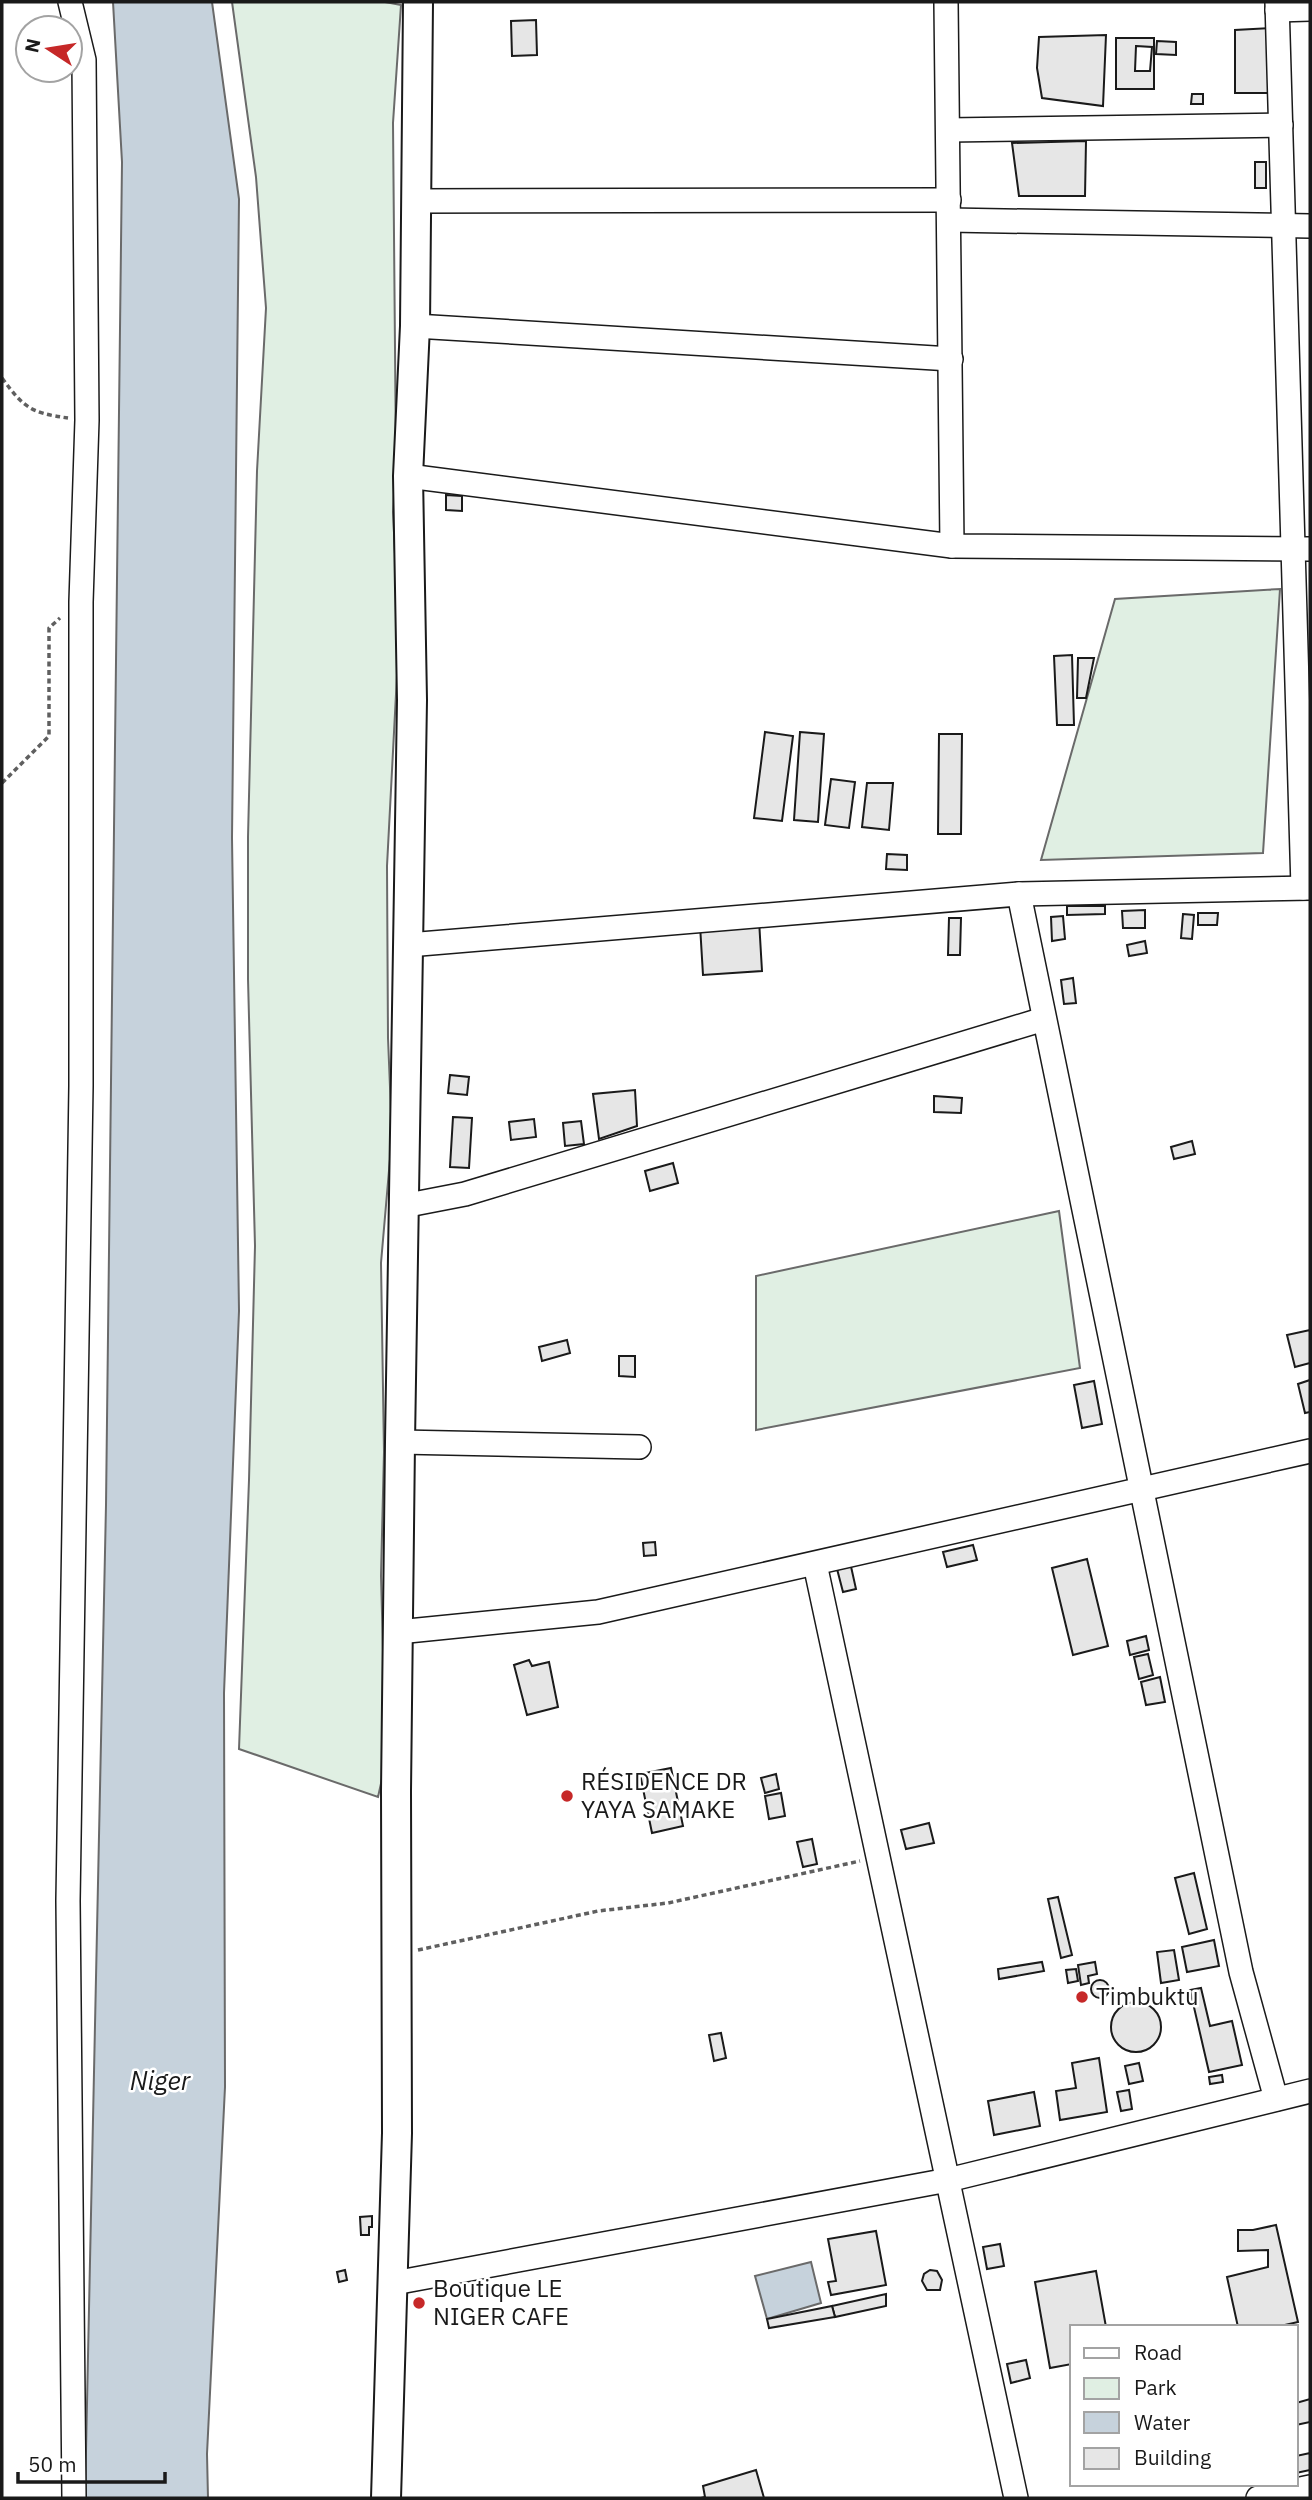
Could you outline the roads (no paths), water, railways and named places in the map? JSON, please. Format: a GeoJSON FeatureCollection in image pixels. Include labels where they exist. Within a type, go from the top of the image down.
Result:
{"type":"FeatureCollection","features":[{"type":"Feature","properties":{"kind":"main road"},"geometry":{"type":"LineString","coordinates":[[386,2498],[397,2133],[398,1632],[412,700],[408,476],[415,326],[418,2]]}},
{"type":"Feature","properties":{"kind":"street"},"geometry":{"type":"LineString","coordinates":[[70,2],[83,60],[88,420],[81,602],[80,1086],[68,1901],[75,2498]]}},
{"type":"Feature","properties":{"kind":"street"},"geometry":{"type":"LineString","coordinates":[[946,2],[953,546]]}},
{"type":"Feature","properties":{"kind":"street"},"geometry":{"type":"LineString","coordinates":[[408,945],[1019,894],[1307,888],[1302,549],[1284,226],[1277,6],[1310,9]]}},
{"type":"Feature","properties":{"kind":"street"},"geometry":{"type":"LineString","coordinates":[[948,130],[1281,125]]}},
{"type":"Feature","properties":{"kind":"street"},"geometry":{"type":"LineString","coordinates":[[417,201],[949,210],[1310,226]]}},
{"type":"Feature","properties":{"kind":"street"},"geometry":{"type":"LineString","coordinates":[[415,326],[951,359]]}},
{"type":"Feature","properties":{"kind":"street"},"geometry":{"type":"LineString","coordinates":[[408,476],[953,546],[1302,549]]}},
{"type":"Feature","properties":{"kind":"street"},"geometry":{"type":"LineString","coordinates":[[1019,894],[1241,1972],[1276,2099]]}},
{"type":"Feature","properties":{"kind":"street"},"geometry":{"type":"LineString","coordinates":[[403,1206],[465,1194],[1044,1019]]}},
{"type":"Feature","properties":{"kind":"street"},"geometry":{"type":"LineString","coordinates":[[400,1442],[639,1447]]}},
{"type":"Feature","properties":{"kind":"street"},"geometry":{"type":"LineString","coordinates":[[398,1632],[598,1612],[1310,1451]]}},
{"type":"Feature","properties":{"kind":"street"},"geometry":{"type":"LineString","coordinates":[[815,1564],[1016,2498]]}},
{"type":"Feature","properties":{"kind":"street"},"geometry":{"type":"LineString","coordinates":[[394,2283],[948,2180],[1310,2091]]}},
{"type":"Feature","properties":{"kind":"street"},"geometry":{"type":"LineString","coordinates":[[1258,2498],[1310,2487]]}},
{"type":"Feature","properties":{"kind":"water","name":"Niger"},"geometry":{"type":"Polygon","coordinates":[[[113,2],[212,2],[239,199],[232,838],[239,1311],[224,1693],[225,2087],[207,2454],[208,2498],[85,2498],[106,1505],[122,162],[113,2]]]}},
{"type":"Feature","properties":{"kind":"water"},"geometry":{"type":"Polygon","coordinates":[[[811,2262],[821,2303],[767,2319],[755,2276],[811,2262]]]}},
{"type":"Feature","properties":{"kind":"place","name":"RÉSIDENCE DR YAYA SAMAKE"},"geometry":{"type":"Point","coordinates":[567,1796]}},
{"type":"Feature","properties":{"kind":"place","name":"Timbuktu"},"geometry":{"type":"Point","coordinates":[1082,1997]}},
{"type":"Feature","properties":{"kind":"place","name":"Boutique LE NIGER CAFE"},"geometry":{"type":"Point","coordinates":[419,2303]}}]}
